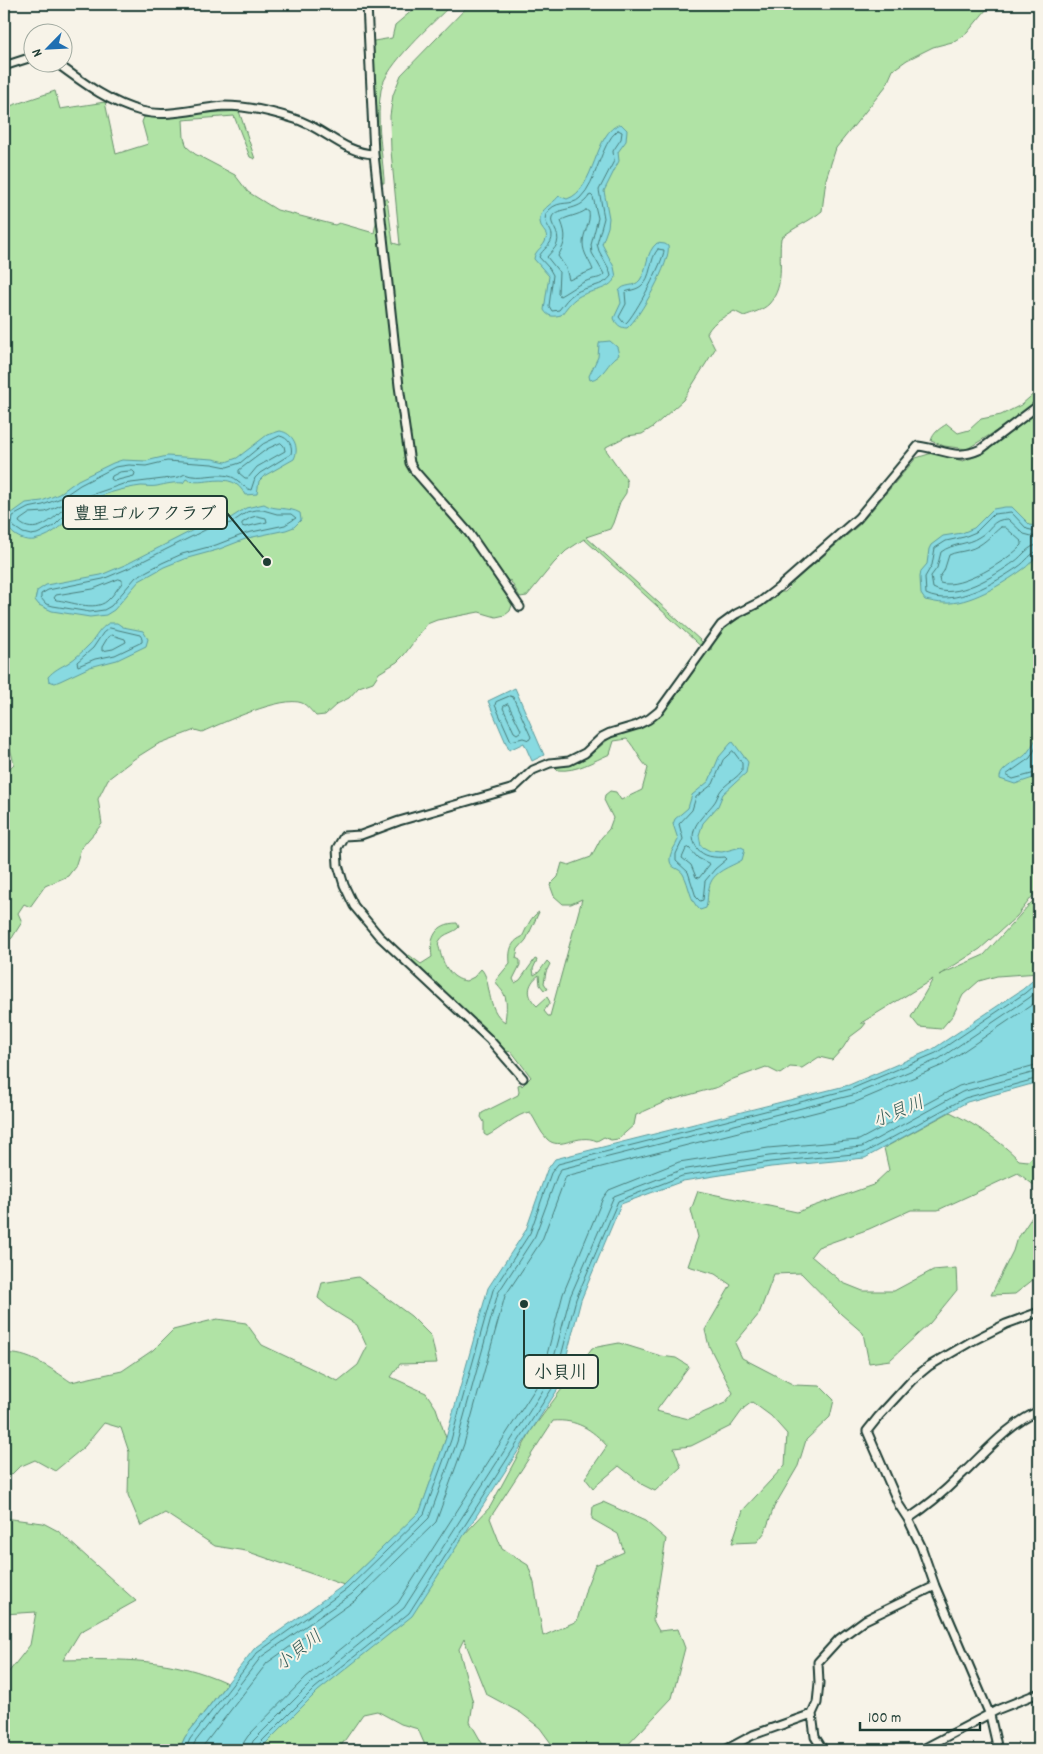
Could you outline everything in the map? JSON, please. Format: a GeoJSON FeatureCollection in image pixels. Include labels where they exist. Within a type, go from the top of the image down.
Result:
{"type":"FeatureCollection","features":[{"type":"Feature","properties":{"kind":"street"},"geometry":{"type":"LineString","coordinates":[[366,4],[374,154],[399,386],[410,463],[469,533],[520,607]]}},
{"type":"Feature","properties":{"kind":"street"},"geometry":{"type":"LineString","coordinates":[[4,66],[22,60]]}},
{"type":"Feature","properties":{"kind":"street"},"geometry":{"type":"LineString","coordinates":[[70,72],[106,96],[142,111],[165,112],[239,106],[309,124],[342,145],[365,154],[374,154]]}},
{"type":"Feature","properties":{"kind":"street"},"geometry":{"type":"LineString","coordinates":[[523,1078],[489,1039],[379,936],[354,906],[344,886],[338,865],[337,848],[344,836],[361,835],[399,821],[514,788],[533,770],[550,763],[570,761],[585,753],[610,732],[637,725],[649,719],[659,711],[720,625],[736,614],[760,602],[782,585],[858,518],[918,446],[960,456],[970,454],[981,449],[1039,405]]}},
{"type":"Feature","properties":{"kind":"street"},"geometry":{"type":"LineString","coordinates":[[998,1750],[990,1715],[934,1586],[921,1546],[908,1519],[899,1506],[867,1431],[878,1416],[912,1380],[929,1366],[1006,1324],[1039,1312]]}},
{"type":"Feature","properties":{"kind":"street"},"geometry":{"type":"LineString","coordinates":[[908,1519],[958,1478],[1012,1427],[1039,1411]]}},
{"type":"Feature","properties":{"kind":"street"},"geometry":{"type":"LineString","coordinates":[[823,1750],[815,1737],[812,1714],[817,1703],[819,1683],[818,1662],[839,1639],[865,1620],[934,1586]]}},
{"type":"Feature","properties":{"kind":"street"},"geometry":{"type":"LineString","coordinates":[[921,1750],[1024,1698],[1039,1693]]}},
{"type":"Feature","properties":{"kind":"street"},"geometry":{"type":"LineString","coordinates":[[725,1750],[754,1735],[812,1714]]}},
{"type":"Feature","properties":{"kind":"green space"},"geometry":{"type":"Polygon","coordinates":[[[436,4],[452,4],[400,57],[384,80],[379,112],[384,179],[384,183],[382,183],[377,161],[371,46],[374,41],[392,38],[395,25],[414,9],[428,9],[436,4]]]}},
{"type":"Feature","properties":{"kind":"green space"},"geometry":{"type":"Polygon","coordinates":[[[470,4],[991,4],[967,33],[956,41],[933,47],[907,60],[893,70],[886,86],[836,148],[826,179],[822,211],[781,238],[778,289],[769,304],[761,310],[744,316],[734,311],[716,322],[707,333],[715,349],[683,400],[653,427],[642,434],[627,436],[606,447],[606,450],[625,477],[627,482],[626,493],[620,502],[610,529],[586,537],[711,650],[713,642],[724,628],[766,604],[781,592],[785,592],[789,586],[860,524],[916,458],[932,453],[963,461],[980,455],[1039,410],[1039,888],[1017,916],[980,949],[939,975],[984,955],[1039,894],[1039,973],[997,976],[979,981],[963,995],[953,1015],[941,1029],[919,1027],[911,1017],[933,979],[861,1023],[866,1023],[850,1037],[832,1060],[819,1057],[802,1068],[790,1067],[780,1074],[766,1067],[733,1079],[718,1087],[667,1101],[636,1115],[634,1125],[618,1139],[611,1140],[604,1137],[597,1141],[583,1139],[557,1144],[547,1139],[530,1112],[514,1118],[487,1136],[484,1134],[482,1113],[518,1095],[518,1085],[521,1084],[522,1086],[531,1077],[512,1052],[505,1051],[408,956],[421,964],[432,957],[433,938],[436,933],[444,926],[457,923],[459,927],[444,936],[439,943],[443,961],[448,971],[461,980],[466,981],[474,977],[481,969],[487,980],[494,1010],[505,1022],[506,1000],[496,980],[510,963],[510,951],[513,945],[522,937],[531,920],[539,912],[526,940],[518,949],[516,958],[520,960],[520,965],[513,979],[515,983],[520,980],[535,959],[537,960],[533,969],[534,975],[539,972],[547,961],[550,964],[544,983],[548,989],[544,990],[540,985],[539,975],[532,982],[529,990],[533,1002],[537,1006],[547,997],[550,1002],[544,1011],[550,1016],[582,899],[571,904],[563,904],[554,896],[550,885],[558,877],[562,863],[569,865],[591,857],[601,838],[609,829],[613,818],[604,800],[605,795],[610,791],[616,792],[621,800],[642,790],[648,768],[627,739],[614,741],[610,754],[585,765],[565,770],[558,770],[556,768],[588,757],[611,737],[650,724],[669,706],[707,652],[584,539],[566,551],[554,563],[527,596],[520,597],[510,580],[501,587],[512,605],[510,611],[505,615],[496,617],[479,612],[437,620],[427,624],[397,662],[379,673],[373,682],[359,687],[349,698],[337,704],[325,715],[316,716],[302,703],[281,703],[267,706],[202,732],[195,730],[158,744],[134,759],[108,779],[98,799],[102,824],[81,848],[75,867],[68,876],[45,886],[30,907],[24,904],[18,913],[22,922],[12,938],[4,944],[4,774],[14,764],[4,723],[4,108],[55,91],[60,109],[105,102],[116,154],[148,144],[142,122],[144,117],[239,111],[255,159],[250,157],[234,116],[183,120],[184,138],[187,147],[195,154],[235,175],[248,192],[277,210],[335,225],[339,223],[374,233],[376,212],[383,199],[387,199],[393,243],[400,245],[391,151],[390,116],[393,95],[401,75],[470,4]]]}},
{"type":"Feature","properties":{"kind":"green space"},"geometry":{"type":"Polygon","coordinates":[[[1039,385],[1039,400],[1006,425],[967,449],[944,446],[931,441],[937,431],[947,424],[958,433],[969,430],[981,419],[1001,415],[1021,405],[1037,391],[1039,385]]]}},
{"type":"Feature","properties":{"kind":"green space"},"geometry":{"type":"Polygon","coordinates":[[[950,1112],[986,1133],[1019,1160],[1028,1161],[1039,1151],[1039,1275],[1015,1294],[991,1295],[1016,1241],[1036,1211],[1035,1186],[1018,1173],[938,1210],[911,1210],[869,1229],[818,1247],[811,1256],[843,1283],[863,1291],[894,1291],[933,1270],[956,1268],[957,1290],[930,1323],[890,1360],[869,1363],[863,1333],[841,1314],[801,1273],[774,1274],[759,1314],[735,1343],[742,1358],[794,1385],[820,1386],[834,1400],[830,1417],[806,1440],[798,1466],[774,1507],[765,1532],[757,1542],[732,1543],[743,1510],[785,1465],[787,1434],[771,1416],[752,1402],[744,1408],[731,1426],[691,1446],[674,1448],[681,1467],[655,1491],[643,1485],[619,1466],[593,1488],[585,1478],[607,1446],[583,1426],[569,1422],[553,1421],[490,1518],[502,1549],[528,1565],[534,1583],[543,1636],[577,1621],[586,1588],[595,1565],[624,1552],[618,1534],[592,1519],[593,1506],[603,1502],[645,1521],[666,1539],[653,1620],[659,1631],[678,1629],[685,1648],[672,1698],[623,1750],[556,1750],[540,1728],[521,1713],[486,1694],[464,1639],[459,1649],[473,1703],[470,1722],[486,1750],[427,1750],[418,1729],[401,1724],[377,1711],[363,1714],[338,1750],[259,1750],[318,1691],[490,1507],[531,1431],[592,1348],[619,1343],[661,1356],[676,1358],[689,1366],[656,1411],[689,1419],[725,1403],[733,1393],[709,1346],[705,1330],[731,1285],[715,1274],[688,1266],[698,1237],[691,1210],[698,1191],[797,1212],[873,1185],[889,1170],[884,1148],[950,1112]]]}},
{"type":"Feature","properties":{"kind":"green space"},"geometry":{"type":"Polygon","coordinates":[[[358,1277],[411,1316],[431,1336],[437,1363],[400,1364],[391,1377],[426,1393],[436,1408],[446,1438],[420,1512],[344,1585],[246,1551],[215,1546],[165,1513],[141,1526],[128,1495],[129,1452],[121,1428],[104,1423],[84,1447],[55,1471],[35,1460],[19,1467],[4,1482],[4,1444],[11,1438],[4,1427],[4,1354],[22,1355],[30,1358],[71,1382],[122,1371],[153,1350],[173,1330],[217,1319],[246,1323],[262,1345],[338,1381],[358,1365],[367,1347],[357,1325],[331,1309],[318,1298],[322,1283],[358,1277]]]}},
{"type":"Feature","properties":{"kind":"green space"},"geometry":{"type":"Polygon","coordinates":[[[4,1518],[43,1523],[58,1531],[136,1601],[80,1632],[63,1660],[127,1660],[167,1664],[207,1675],[227,1683],[185,1737],[179,1750],[12,1750],[4,1743],[4,1678],[30,1645],[36,1612],[4,1614],[4,1518]]]}},
{"type":"Feature","properties":{"kind":"water"},"geometry":{"type":"Polygon","coordinates":[[[621,124],[627,130],[626,141],[618,152],[619,161],[604,191],[609,218],[602,244],[614,267],[616,277],[613,282],[604,288],[578,297],[570,303],[561,315],[549,315],[544,310],[549,276],[534,259],[536,253],[545,242],[546,237],[540,217],[544,209],[559,196],[567,199],[577,193],[590,173],[605,137],[612,129],[621,124]]]}},
{"type":"Feature","properties":{"kind":"water"},"geometry":{"type":"Polygon","coordinates":[[[657,243],[668,246],[668,253],[660,276],[639,313],[627,328],[622,327],[617,324],[614,318],[621,303],[619,291],[640,280],[643,276],[650,251],[657,243]]]}},
{"type":"Feature","properties":{"kind":"water"},"geometry":{"type":"Polygon","coordinates":[[[610,341],[617,347],[619,355],[599,376],[590,380],[589,376],[598,357],[600,342],[610,341]]]}},
{"type":"Feature","properties":{"kind":"water"},"geometry":{"type":"Polygon","coordinates":[[[280,431],[285,432],[292,438],[296,445],[296,454],[294,459],[264,476],[259,481],[257,494],[245,495],[232,482],[224,480],[199,482],[186,479],[183,483],[134,487],[95,498],[83,505],[55,531],[42,538],[34,540],[23,539],[14,534],[8,526],[8,516],[26,503],[42,501],[59,494],[78,480],[113,463],[122,460],[146,461],[167,456],[213,459],[226,462],[237,458],[267,435],[280,431]]]}},
{"type":"Feature","properties":{"kind":"water"},"geometry":{"type":"Polygon","coordinates":[[[264,504],[300,513],[301,520],[294,527],[286,530],[248,538],[164,567],[139,581],[114,610],[106,615],[90,617],[52,611],[39,605],[35,600],[37,591],[46,585],[101,575],[127,564],[207,523],[229,519],[246,508],[264,504]]]}},
{"type":"Feature","properties":{"kind":"water"},"geometry":{"type":"Polygon","coordinates":[[[1012,507],[1030,525],[1039,527],[1039,554],[1027,567],[1014,576],[974,597],[953,603],[925,600],[921,594],[920,577],[921,571],[927,564],[931,545],[943,536],[962,533],[974,528],[993,509],[1012,507]]]}},
{"type":"Feature","properties":{"kind":"water"},"geometry":{"type":"Polygon","coordinates":[[[109,623],[117,623],[123,627],[143,631],[148,639],[146,646],[117,660],[90,667],[55,683],[49,681],[48,677],[50,675],[79,654],[90,644],[100,630],[109,623]]]}},
{"type":"Feature","properties":{"kind":"water"},"geometry":{"type":"Polygon","coordinates":[[[515,688],[544,755],[532,761],[524,743],[509,750],[488,701],[515,688]]]}},
{"type":"Feature","properties":{"kind":"water"},"geometry":{"type":"Polygon","coordinates":[[[1039,732],[1039,776],[1015,784],[1000,779],[1006,768],[1027,753],[1039,732]]]}},
{"type":"Feature","properties":{"kind":"water"},"geometry":{"type":"Polygon","coordinates":[[[733,742],[748,762],[746,773],[723,794],[718,806],[703,823],[699,835],[701,846],[710,851],[722,852],[741,847],[745,849],[742,860],[722,870],[714,877],[708,890],[706,908],[700,910],[694,902],[683,874],[670,861],[678,839],[673,824],[675,819],[688,808],[692,795],[709,781],[719,757],[733,742]]]}},
{"type":"Feature","properties":{"kind":"water"},"geometry":{"type":"Polygon","coordinates":[[[1039,975],[1039,1082],[967,1102],[865,1158],[771,1167],[683,1181],[621,1204],[581,1300],[558,1389],[412,1616],[318,1691],[259,1750],[179,1750],[185,1737],[254,1649],[344,1585],[420,1511],[446,1438],[488,1288],[526,1230],[547,1170],[555,1159],[849,1085],[933,1049],[1023,989],[1039,975]]]}},
{"type":"Feature","properties":{"kind":"place","name":"豊里ゴルフクラブ"},"geometry":{"type":"Point","coordinates":[267,562]}},
{"type":"Feature","properties":{"kind":"place","name":"小貝川"},"geometry":{"type":"Point","coordinates":[524,1304]}}]}
